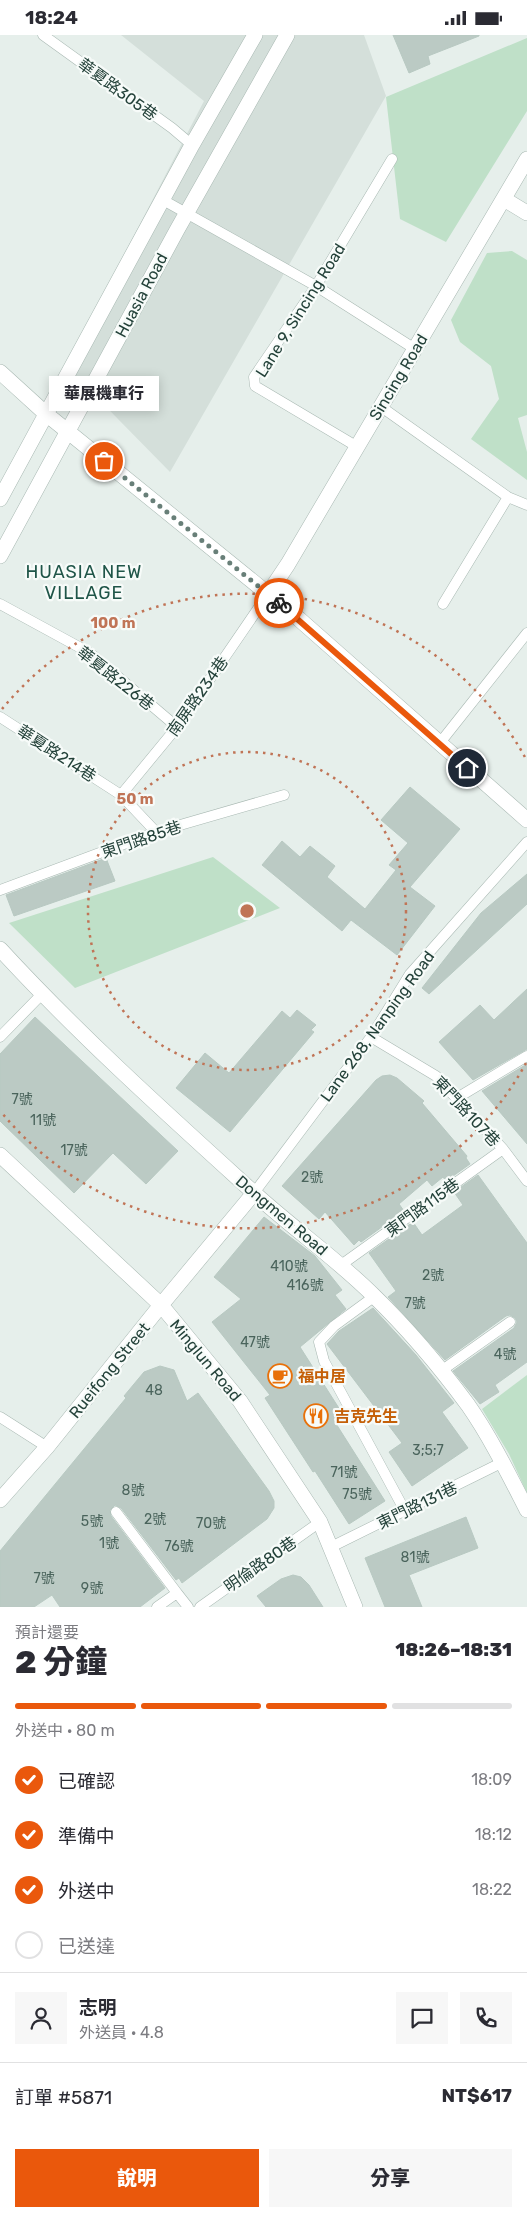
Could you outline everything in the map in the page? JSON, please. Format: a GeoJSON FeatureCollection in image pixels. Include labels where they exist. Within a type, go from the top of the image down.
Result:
{"type":"FeatureCollection","features":[{"type":"Feature","properties":{"kind":"street","name":"Huasia Road"},"geometry":{"type":"LineString","coordinates":[[0,499],[192,145],[255,35]]}},
{"type":"Feature","properties":{"kind":"street","name":"Huasia Road"},"geometry":{"type":"LineString","coordinates":[[0,556],[187,213],[287,35]]}},
{"type":"Feature","properties":{"kind":"street","name":"Sincing Road"},"geometry":{"type":"LineString","coordinates":[[268,594],[288,565],[356,446],[527,159]]}},
{"type":"Feature","properties":{"kind":"street"},"geometry":{"type":"LineString","coordinates":[[504,199],[527,213]]}},
{"type":"Feature","properties":{"kind":"street"},"geometry":{"type":"LineString","coordinates":[[0,372],[67,431],[268,594],[527,820]]}},
{"type":"Feature","properties":{"kind":"street","name":"Dongmen Road"},"geometry":{"type":"LineString","coordinates":[[0,949],[42,994],[254,1193],[341,1265],[375,1296],[441,1371],[468,1406],[503,1462],[527,1510]]}},
{"type":"Feature","properties":{"kind":"street","name":"Minglun Road"},"geometry":{"type":"LineString","coordinates":[[0,1155],[161,1305],[240,1401],[320,1522],[356,1607]]}},
{"type":"Feature","properties":{"kind":"street","name":"Rueifong Street"},"geometry":{"type":"LineString","coordinates":[[0,1500],[47,1447],[254,1193]]}},
{"type":"Feature","properties":{"kind":"lane","name":"華夏路305巷"},"geometry":{"type":"LineString","coordinates":[[43,35],[172,128],[192,145]]}},
{"type":"Feature","properties":{"kind":"lane","name":"Lane 9, Sincing Road"},"geometry":{"type":"LineString","coordinates":[[356,446],[255,386],[254,377],[316,286],[392,159]]}},
{"type":"Feature","properties":{"kind":"lane"},"geometry":{"type":"LineString","coordinates":[[163,200],[316,286],[415,349]]}},
{"type":"Feature","properties":{"kind":"lane"},"geometry":{"type":"LineString","coordinates":[[380,407],[508,497],[527,505]]}},
{"type":"Feature","properties":{"kind":"lane"},"geometry":{"type":"LineString","coordinates":[[442,604],[508,497]]}},
{"type":"Feature","properties":{"kind":"lane","name":"南屏路234巷"},"geometry":{"type":"LineString","coordinates":[[121,795],[177,727],[268,594]]}},
{"type":"Feature","properties":{"kind":"lane","name":"華夏路226巷"},"geometry":{"type":"LineString","coordinates":[[0,604],[90,653],[177,727]]}},
{"type":"Feature","properties":{"kind":"lane"},"geometry":{"type":"LineString","coordinates":[[439,744],[527,634]]}},
{"type":"Feature","properties":{"kind":"lane","name":"華夏路214巷"},"geometry":{"type":"LineString","coordinates":[[0,717],[121,795],[156,832]]}},
{"type":"Feature","properties":{"kind":"lane","name":"東門路85巷"},"geometry":{"type":"LineString","coordinates":[[0,890],[156,832],[284,795]]}},
{"type":"Feature","properties":{"kind":"lane","name":"Lane 268, Nanping Road"},"geometry":{"type":"LineString","coordinates":[[254,1193],[371,1037],[410,974],[527,843]]}},
{"type":"Feature","properties":{"kind":"lane"},"geometry":{"type":"LineString","coordinates":[[0,1037],[42,994]]}},
{"type":"Feature","properties":{"kind":"lane","name":"東門路107巷"},"geometry":{"type":"LineString","coordinates":[[371,1037],[436,1076],[503,1149],[527,1181]]}},
{"type":"Feature","properties":{"kind":"lane"},"geometry":{"type":"LineString","coordinates":[[457,1098],[527,1056]]}},
{"type":"Feature","properties":{"kind":"lane","name":"東門路115巷"},"geometry":{"type":"LineString","coordinates":[[341,1265],[503,1149]]}},
{"type":"Feature","properties":{"kind":"lane"},"geometry":{"type":"LineString","coordinates":[[375,1296],[334,1326],[319,1342],[324,1361],[405,1511]]}},
{"type":"Feature","properties":{"kind":"lane"},"geometry":{"type":"LineString","coordinates":[[441,1371],[510,1322]]}},
{"type":"Feature","properties":{"kind":"lane"},"geometry":{"type":"LineString","coordinates":[[0,1417],[47,1447]]}},
{"type":"Feature","properties":{"kind":"lane","name":"東門路131巷"},"geometry":{"type":"LineString","coordinates":[[332,1547],[503,1462]]}},
{"type":"Feature","properties":{"kind":"lane"},"geometry":{"type":"LineString","coordinates":[[116,1512],[188,1607]]}},
{"type":"Feature","properties":{"kind":"lane","name":"明倫路80巷"},"geometry":{"type":"LineString","coordinates":[[200,1607],[320,1522]]}},
{"type":"Feature","properties":{"kind":"lane"},"geometry":{"type":"LineString","coordinates":[[157,1607],[177,1593]]}},
{"type":"Feature","properties":{"kind":"shaded area"},"geometry":{"type":"Polygon","coordinates":[[[121,35],[364,35],[386,96],[170,472],[66,366],[204,101],[121,35]]]}},
{"type":"Feature","properties":{"kind":"green space"},"geometry":{"type":"Polygon","coordinates":[[[527,38],[527,111],[446,242],[400,219],[386,97],[527,38]]]}},
{"type":"Feature","properties":{"kind":"green space"},"geometry":{"type":"Polygon","coordinates":[[[512,251],[527,260],[527,415],[518,418],[527,452],[527,480],[471,439],[499,399],[491,366],[460,342],[451,320],[487,253],[512,251]]]}},
{"type":"Feature","properties":{"kind":"green space"},"geometry":{"type":"Polygon","coordinates":[[[213,857],[280,908],[75,988],[9,923],[213,857]]]}},
{"type":"Feature","properties":{"kind":"green space"},"geometry":{"type":"Polygon","coordinates":[[[527,1375],[527,1493],[509,1454],[482,1409],[527,1375]]]}},
{"type":"Feature","properties":{"kind":"building"},"geometry":{"type":"Polygon","coordinates":[[[393,35],[479,36],[428,56],[430,64],[409,73],[393,35]]]}},
{"type":"Feature","properties":{"kind":"building"},"geometry":{"type":"Polygon","coordinates":[[[410,787],[460,829],[410,887],[435,906],[397,955],[351,920],[342,931],[262,865],[282,841],[300,857],[310,846],[335,866],[327,877],[365,909],[396,870],[389,865],[408,843],[381,820],[410,787]]]}},
{"type":"Feature","properties":{"kind":"building"},"geometry":{"type":"Polygon","coordinates":[[[106,858],[115,881],[14,916],[6,895],[106,858]]]}},
{"type":"Feature","properties":{"kind":"building"},"geometry":{"type":"Polygon","coordinates":[[[527,874],[527,904],[429,994],[422,988],[481,913],[527,874]]]}},
{"type":"Feature","properties":{"kind":"building"},"geometry":{"type":"Polygon","coordinates":[[[527,989],[527,1049],[473,1080],[439,1042],[480,1005],[494,1020],[527,989]]]}},
{"type":"Feature","properties":{"kind":"building"},"geometry":{"type":"Polygon","coordinates":[[[297,1010],[316,1025],[311,1030],[314,1032],[230,1132],[176,1088],[205,1053],[229,1073],[282,1011],[290,1018],[297,1010]]]}},
{"type":"Feature","properties":{"kind":"building"},"geometry":{"type":"Polygon","coordinates":[[[35,1017],[178,1151],[146,1184],[113,1153],[74,1193],[0,1121],[0,1054],[35,1017]]]}},
{"type":"Feature","properties":{"kind":"building"},"geometry":{"type":"Polygon","coordinates":[[[527,1064],[527,1144],[482,1091],[527,1064]]]}},
{"type":"Feature","properties":{"kind":"building"},"geometry":{"type":"Polygon","coordinates":[[[390,1075],[397,1078],[424,1101],[422,1103],[467,1156],[466,1158],[470,1164],[446,1181],[443,1177],[432,1186],[427,1180],[399,1204],[404,1211],[354,1245],[325,1212],[319,1219],[282,1186],[376,1080],[382,1076],[390,1075]]]}},
{"type":"Feature","properties":{"kind":"building"},"geometry":{"type":"Polygon","coordinates":[[[478,1175],[527,1243],[527,1362],[495,1385],[499,1392],[480,1404],[453,1371],[514,1328],[517,1322],[515,1318],[510,1315],[506,1316],[445,1360],[388,1297],[396,1291],[369,1253],[413,1222],[422,1235],[463,1205],[454,1192],[478,1175]]]}},
{"type":"Feature","properties":{"kind":"building"},"geometry":{"type":"Polygon","coordinates":[[[264,1217],[315,1256],[342,1290],[335,1295],[346,1309],[300,1347],[342,1413],[333,1419],[385,1501],[349,1524],[265,1398],[270,1395],[212,1322],[241,1299],[214,1277],[264,1217]]]}},
{"type":"Feature","properties":{"kind":"building"},"geometry":{"type":"Polygon","coordinates":[[[373,1308],[416,1355],[454,1403],[442,1412],[468,1448],[412,1486],[389,1452],[402,1443],[327,1344],[339,1331],[373,1308]]]}},
{"type":"Feature","properties":{"kind":"building"},"geometry":{"type":"Polygon","coordinates":[[[160,1366],[174,1370],[187,1401],[198,1393],[269,1491],[274,1501],[274,1508],[267,1519],[182,1583],[179,1578],[176,1580],[121,1508],[115,1505],[110,1510],[111,1516],[165,1588],[140,1607],[60,1607],[52,1595],[34,1607],[0,1607],[0,1551],[126,1398],[124,1396],[144,1372],[160,1366]]]}},
{"type":"Feature","properties":{"kind":"building"},"geometry":{"type":"Polygon","coordinates":[[[466,1517],[478,1548],[409,1575],[422,1607],[385,1607],[365,1558],[466,1517]]]}},
{"type":"Feature","properties":{"kind":"building"},"geometry":{"type":"Polygon","coordinates":[[[293,1575],[301,1577],[309,1585],[323,1607],[266,1607],[257,1596],[281,1579],[293,1575]]]}},
{"type":"Feature","properties":{"kind":"way so far"},"geometry":{"type":"LineString","coordinates":[[104,461],[279,603]]}},
{"type":"Feature","properties":{"kind":"place","name":"華展機車行"},"geometry":{"type":"Point","coordinates":[104,461]}},
{"type":"Feature","properties":{"kind":"place","name":"福中居"},"geometry":{"type":"Point","coordinates":[280,1376]}},
{"type":"Feature","properties":{"kind":"place","name":"吉克先生"},"geometry":{"type":"Point","coordinates":[316,1416]}},
{"type":"Feature","properties":{"kind":"district","name":"HUASIA NEW VILLAGE"},"geometry":{"type":"Point","coordinates":[84,582]}},
{"type":"Feature","properties":{"kind":"route"},"geometry":{"type":"LineString","coordinates":[[279,603],[467,768]]}}]}
